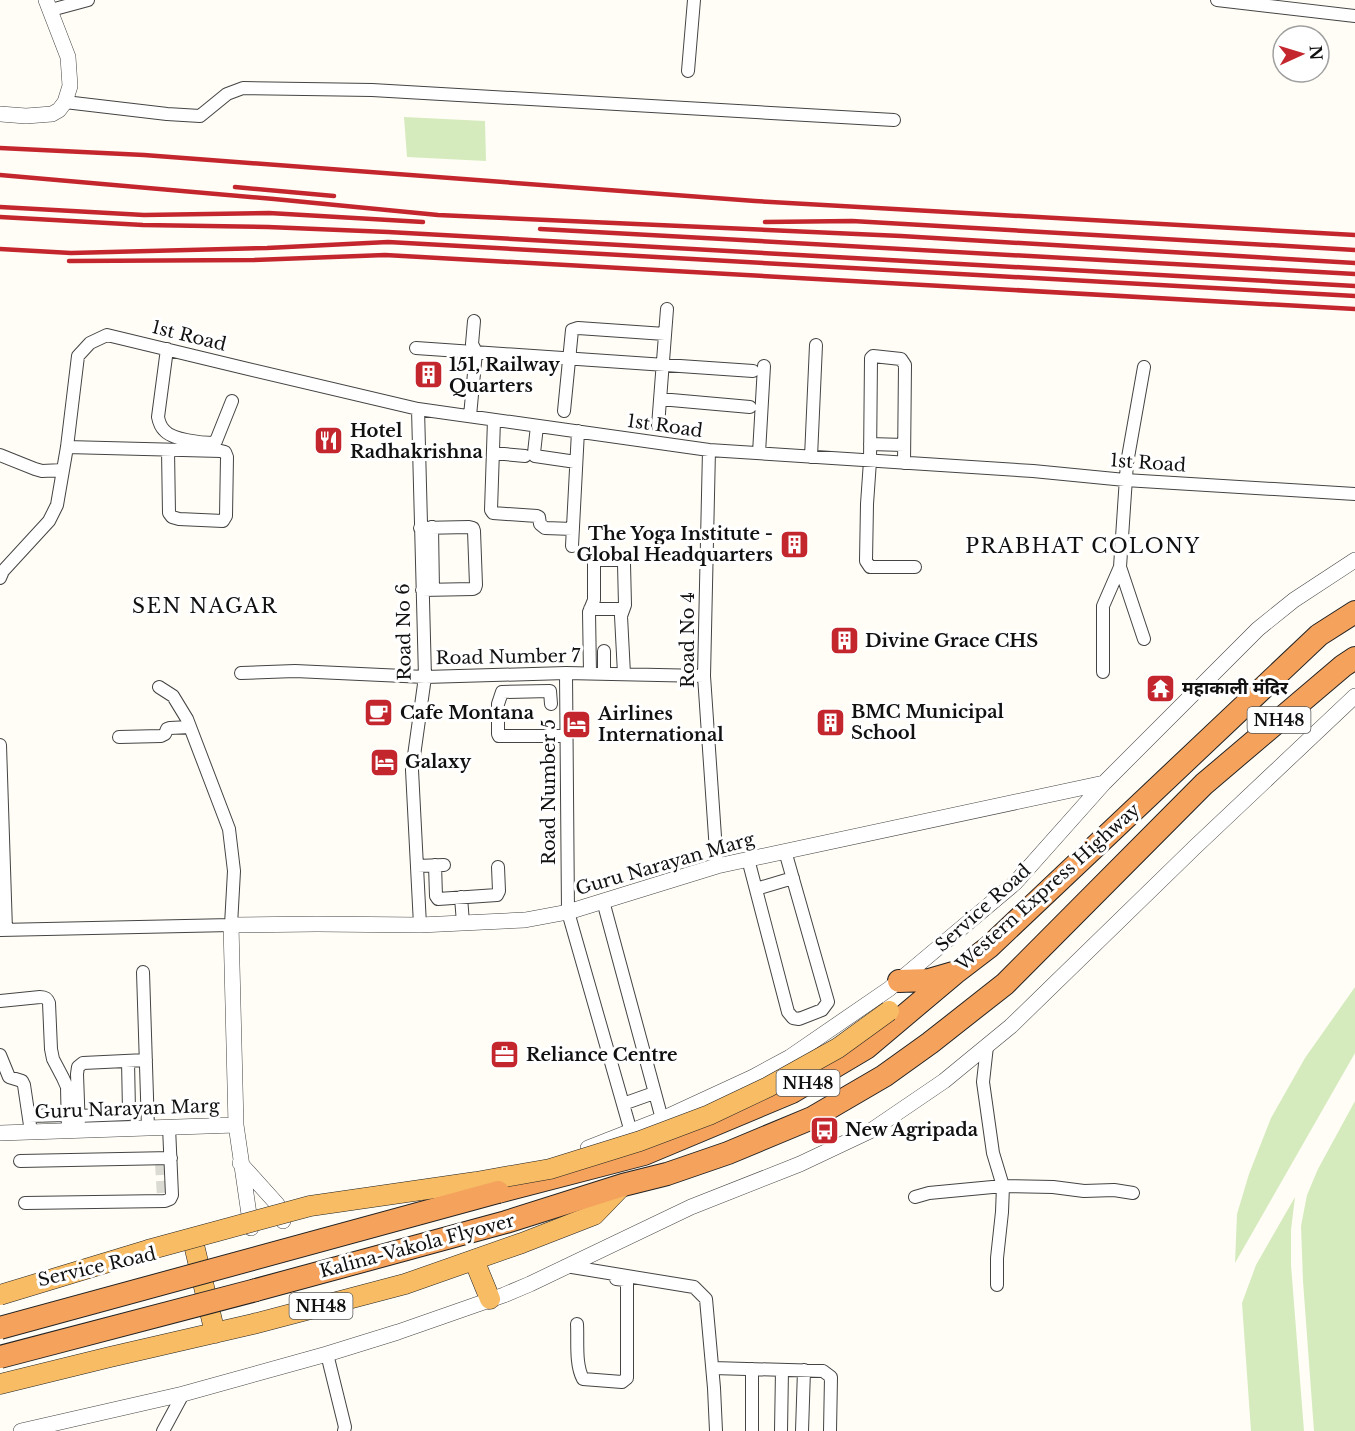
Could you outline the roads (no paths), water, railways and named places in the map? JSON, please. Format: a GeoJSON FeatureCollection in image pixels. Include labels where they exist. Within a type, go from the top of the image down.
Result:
{"type":"FeatureCollection","features":[{"type":"Feature","properties":{"kind":"highway","name":"Western Express Highway"},"geometry":{"type":"LineString","coordinates":[[615,1163],[644,1154],[792,1092],[866,1048],[998,939],[1319,635],[1355,612]]}},
{"type":"Feature","properties":{"kind":"highway","name":"Western Express Highway"},"geometry":{"type":"LineString","coordinates":[[623,1185],[728,1153],[812,1118],[884,1076],[930,1043],[1005,984],[1204,784],[1355,658]]}},
{"type":"Feature","properties":{"kind":"highway"},"geometry":{"type":"LineString","coordinates":[[899,981],[929,980],[955,973]]}},
{"type":"Feature","properties":{"kind":"highway"},"geometry":{"type":"LineString","coordinates":[[0,1295],[147,1250],[310,1206],[550,1169],[709,1115],[768,1087],[838,1048],[900,1005],[917,1006]]}},
{"type":"Feature","properties":{"kind":"highway","name":"NH48"},"geometry":{"type":"LineString","coordinates":[[194,1245],[251,1228],[446,1182],[545,1163],[615,1163]]}},
{"type":"Feature","properties":{"kind":"highway","name":"Kalina-Vakola Flyover"},"geometry":{"type":"LineString","coordinates":[[0,1328],[442,1207],[615,1163]]}},
{"type":"Feature","properties":{"kind":"highway","name":"NH48"},"geometry":{"type":"LineString","coordinates":[[0,1384],[215,1333],[405,1284],[594,1215],[623,1185]]}},
{"type":"Feature","properties":{"kind":"highway","name":"Kalina-Vakola Flyover"},"geometry":{"type":"LineString","coordinates":[[0,1357],[506,1222],[623,1185]]}},
{"type":"Feature","properties":{"kind":"highway"},"geometry":{"type":"LineString","coordinates":[[194,1245],[215,1333]]}},
{"type":"Feature","properties":{"kind":"highway","name":"Service Road"},"geometry":{"type":"LineString","coordinates":[[0,1290],[194,1245]]}},
{"type":"Feature","properties":{"kind":"highway"},"geometry":{"type":"LineString","coordinates":[[474,1260],[490,1299]]}},
{"type":"Feature","properties":{"kind":"street"},"geometry":{"type":"LineString","coordinates":[[0,114],[26,116],[52,114],[59,110],[65,102],[70,86],[68,57],[48,5],[88,0]]}},
{"type":"Feature","properties":{"kind":"street"},"geometry":{"type":"LineString","coordinates":[[688,71],[694,0]]}},
{"type":"Feature","properties":{"kind":"street"},"geometry":{"type":"LineString","coordinates":[[1217,0],[1355,16]]}},
{"type":"Feature","properties":{"kind":"street"},"geometry":{"type":"LineString","coordinates":[[65,102],[200,116],[226,94],[243,88],[372,90],[894,120]]}},
{"type":"Feature","properties":{"kind":"street"},"geometry":{"type":"LineString","coordinates":[[658,426],[667,309]]}},
{"type":"Feature","properties":{"kind":"street"},"geometry":{"type":"LineString","coordinates":[[470,416],[476,352],[472,344],[474,321]]}},
{"type":"Feature","properties":{"kind":"street"},"geometry":{"type":"LineString","coordinates":[[564,411],[571,333],[575,328],[665,333]]}},
{"type":"Feature","properties":{"kind":"street","name":"1st Road"},"geometry":{"type":"LineString","coordinates":[[0,578],[3,571],[49,521],[57,505],[78,357],[90,343],[107,335],[418,409],[710,450],[1355,494]]}},
{"type":"Feature","properties":{"kind":"street"},"geometry":{"type":"LineString","coordinates":[[811,457],[816,345]]}},
{"type":"Feature","properties":{"kind":"street"},"geometry":{"type":"LineString","coordinates":[[416,348],[663,365],[759,369],[759,453]]}},
{"type":"Feature","properties":{"kind":"street"},"geometry":{"type":"LineString","coordinates":[[167,349],[158,417],[165,431],[172,436],[214,443],[232,401]]}},
{"type":"Feature","properties":{"kind":"street"},"geometry":{"type":"LineString","coordinates":[[904,463],[905,365],[901,359],[875,356],[872,358],[866,561],[870,567],[915,567]]}},
{"type":"Feature","properties":{"kind":"street"},"geometry":{"type":"LineString","coordinates":[[1103,672],[1103,606],[1120,567],[1125,480],[1144,367]]}},
{"type":"Feature","properties":{"kind":"street"},"geometry":{"type":"LineString","coordinates":[[660,399],[750,406]]}},
{"type":"Feature","properties":{"kind":"street","name":"Road No 6"},"geometry":{"type":"LineString","coordinates":[[418,409],[426,527],[427,590],[425,676],[412,770],[420,925]]}},
{"type":"Feature","properties":{"kind":"street"},"geometry":{"type":"LineString","coordinates":[[494,420],[490,507],[493,513],[537,516],[542,527],[573,529]]}},
{"type":"Feature","properties":{"kind":"street"},"geometry":{"type":"LineString","coordinates":[[537,426],[534,453],[536,456],[576,462]]}},
{"type":"Feature","properties":{"kind":"street"},"geometry":{"type":"LineString","coordinates":[[572,546],[578,431]]}},
{"type":"Feature","properties":{"kind":"street"},"geometry":{"type":"LineString","coordinates":[[870,444],[904,445]]}},
{"type":"Feature","properties":{"kind":"street"},"geometry":{"type":"LineString","coordinates":[[67,447],[221,451],[225,452],[227,457],[226,516],[223,521],[172,517],[168,450]]}},
{"type":"Feature","properties":{"kind":"street","name":"Road No 4"},"geometry":{"type":"LineString","coordinates":[[710,450],[704,676],[717,866]]}},
{"type":"Feature","properties":{"kind":"street"},"geometry":{"type":"LineString","coordinates":[[493,453],[525,456]]}},
{"type":"Feature","properties":{"kind":"street"},"geometry":{"type":"LineString","coordinates":[[0,455],[42,471],[63,470]]}},
{"type":"Feature","properties":{"kind":"street"},"geometry":{"type":"LineString","coordinates":[[426,527],[469,526],[472,528],[476,585],[473,590],[427,590]]}},
{"type":"Feature","properties":{"kind":"street"},"geometry":{"type":"LineString","coordinates":[[590,673],[590,609],[594,600],[594,562],[598,560],[623,561],[625,605],[621,616],[624,674]]}},
{"type":"Feature","properties":{"kind":"street","name":"Service Road"},"geometry":{"type":"LineString","coordinates":[[545,1163],[631,1132],[753,1077],[790,1057],[899,981],[1015,883],[1104,783],[1258,629],[1294,600],[1355,560]]}},
{"type":"Feature","properties":{"kind":"street"},"geometry":{"type":"LineString","coordinates":[[1120,567],[1144,639]]}},
{"type":"Feature","properties":{"kind":"street"},"geometry":{"type":"LineString","coordinates":[[590,609],[624,609]]}},
{"type":"Feature","properties":{"kind":"street"},"geometry":{"type":"LineString","coordinates":[[604,651],[604,674]]}},
{"type":"Feature","properties":{"kind":"street","name":"Road Number 7"},"geometry":{"type":"LineString","coordinates":[[241,673],[295,671],[425,676],[590,673],[704,676]]}},
{"type":"Feature","properties":{"kind":"street"},"geometry":{"type":"LineString","coordinates":[[551,705],[550,691],[566,673]]}},
{"type":"Feature","properties":{"kind":"street","name":"Road Number 5"},"geometry":{"type":"LineString","coordinates":[[566,673],[568,912],[631,1132]]}},
{"type":"Feature","properties":{"kind":"street"},"geometry":{"type":"LineString","coordinates":[[503,674],[504,692],[498,704],[499,736],[567,736]]}},
{"type":"Feature","properties":{"kind":"street"},"geometry":{"type":"LineString","coordinates":[[159,687],[173,696],[181,707],[229,829],[234,871],[231,926]]}},
{"type":"Feature","properties":{"kind":"street"},"geometry":{"type":"LineString","coordinates":[[504,692],[550,691]]}},
{"type":"Feature","properties":{"kind":"street"},"geometry":{"type":"LineString","coordinates":[[21,1431],[183,1394],[327,1354],[504,1295],[691,1206],[800,1164],[872,1130],[944,1082],[1011,1026],[1355,696]]}},
{"type":"Feature","properties":{"kind":"street"},"geometry":{"type":"LineString","coordinates":[[119,737],[161,736],[170,728],[190,727]]}},
{"type":"Feature","properties":{"kind":"street"},"geometry":{"type":"LineString","coordinates":[[0,745],[3,930]]}},
{"type":"Feature","properties":{"kind":"street","name":"Guru Narayan Marg"},"geometry":{"type":"LineString","coordinates":[[3,930],[317,924],[420,925],[525,920],[568,912],[717,866],[1104,783]]}},
{"type":"Feature","properties":{"kind":"street"},"geometry":{"type":"LineString","coordinates":[[748,859],[788,1012],[793,1018],[799,1019],[822,1010],[828,1002],[785,851]]}},
{"type":"Feature","properties":{"kind":"street"},"geometry":{"type":"LineString","coordinates":[[417,866],[440,865],[437,898],[496,895],[499,891],[498,867]]}},
{"type":"Feature","properties":{"kind":"street"},"geometry":{"type":"LineString","coordinates":[[756,889],[793,878]]}},
{"type":"Feature","properties":{"kind":"street"},"geometry":{"type":"LineString","coordinates":[[461,897],[463,923]]}},
{"type":"Feature","properties":{"kind":"street"},"geometry":{"type":"LineString","coordinates":[[603,901],[662,1119]]}},
{"type":"Feature","properties":{"kind":"street","name":"Guru Narayan Marg"},"geometry":{"type":"LineString","coordinates":[[0,1133],[31,1132],[73,1123],[148,1128],[236,1125],[231,926]]}},
{"type":"Feature","properties":{"kind":"street"},"geometry":{"type":"LineString","coordinates":[[143,972],[148,1128]]}},
{"type":"Feature","properties":{"kind":"street"},"geometry":{"type":"LineString","coordinates":[[0,1001],[40,997],[47,999],[53,1059],[66,1087],[73,1123]]}},
{"type":"Feature","properties":{"kind":"street"},"geometry":{"type":"LineString","coordinates":[[987,1046],[983,1082],[993,1153],[1003,1186],[997,1285]]}},
{"type":"Feature","properties":{"kind":"street"},"geometry":{"type":"LineString","coordinates":[[0,1055],[9,1077],[22,1081],[24,1085],[31,1132]]}},
{"type":"Feature","properties":{"kind":"street"},"geometry":{"type":"LineString","coordinates":[[73,1123],[78,1067],[83,1063],[146,1060]]}},
{"type":"Feature","properties":{"kind":"street"},"geometry":{"type":"LineString","coordinates":[[29,1116],[73,1123],[128,1114],[128,1061]]}},
{"type":"Feature","properties":{"kind":"street"},"geometry":{"type":"LineString","coordinates":[[623,1104],[654,1093]]}},
{"type":"Feature","properties":{"kind":"street"},"geometry":{"type":"LineString","coordinates":[[236,1125],[251,1228]]}},
{"type":"Feature","properties":{"kind":"street"},"geometry":{"type":"LineString","coordinates":[[26,1203],[170,1199],[172,1195],[164,1160],[169,1127]]}},
{"type":"Feature","properties":{"kind":"street"},"geometry":{"type":"LineString","coordinates":[[20,1161],[164,1160]]}},
{"type":"Feature","properties":{"kind":"street"},"geometry":{"type":"LineString","coordinates":[[240,1163],[277,1204],[283,1221]]}},
{"type":"Feature","properties":{"kind":"street"},"geometry":{"type":"LineString","coordinates":[[915,1197],[929,1193],[1003,1186],[1053,1187],[1084,1191],[1114,1190],[1133,1193]]}},
{"type":"Feature","properties":{"kind":"street"},"geometry":{"type":"LineString","coordinates":[[566,1266],[694,1287],[706,1299],[716,1431]]}},
{"type":"Feature","properties":{"kind":"street"},"geometry":{"type":"LineString","coordinates":[[577,1324],[578,1362],[583,1379],[622,1382],[627,1378],[627,1283],[625,1280],[614,1279],[613,1274]]}},
{"type":"Feature","properties":{"kind":"street"},"geometry":{"type":"LineString","coordinates":[[327,1354],[345,1427],[344,1431]]}},
{"type":"Feature","properties":{"kind":"street"},"geometry":{"type":"LineString","coordinates":[[712,1368],[823,1371],[831,1377],[830,1431]]}},
{"type":"Feature","properties":{"kind":"street"},"geometry":{"type":"LineString","coordinates":[[752,1369],[752,1431]]}},
{"type":"Feature","properties":{"kind":"street"},"geometry":{"type":"LineString","coordinates":[[781,1431],[782,1370]]}},
{"type":"Feature","properties":{"kind":"street"},"geometry":{"type":"LineString","coordinates":[[802,1431],[804,1370]]}},
{"type":"Feature","properties":{"kind":"street"},"geometry":{"type":"LineString","coordinates":[[163,1431],[183,1394]]}},
{"type":"Feature","properties":{"kind":"tunnel"},"geometry":{"type":"LineString","coordinates":[[161,1163],[163,1197]]}},
{"type":"Feature","properties":{"kind":"railway"},"geometry":{"type":"LineString","coordinates":[[0,148],[144,155],[755,201],[1355,235]]}},
{"type":"Feature","properties":{"kind":"railway"},"geometry":{"type":"LineString","coordinates":[[0,175],[438,215],[901,236],[1355,263]]}},
{"type":"Feature","properties":{"kind":"railway"},"geometry":{"type":"LineString","coordinates":[[235,187],[334,196]]}},
{"type":"Feature","properties":{"kind":"railway"},"geometry":{"type":"LineString","coordinates":[[0,207],[144,215],[269,213],[423,222]]}},
{"type":"Feature","properties":{"kind":"railway"},"geometry":{"type":"LineString","coordinates":[[0,217],[143,225],[388,232],[1355,286]]}},
{"type":"Feature","properties":{"kind":"railway"},"geometry":{"type":"LineString","coordinates":[[765,222],[852,221],[1355,250]]}},
{"type":"Feature","properties":{"kind":"railway"},"geometry":{"type":"LineString","coordinates":[[540,229],[1355,274]]}},
{"type":"Feature","properties":{"kind":"railway"},"geometry":{"type":"LineString","coordinates":[[0,249],[71,253],[267,248],[388,242],[1355,296]]}},
{"type":"Feature","properties":{"kind":"railway"},"geometry":{"type":"LineString","coordinates":[[69,261],[254,260],[385,255],[1355,309]]}},
{"type":"Feature","properties":{"kind":"place","name":"151, Railway Quarters"},"geometry":{"type":"Point","coordinates":[428,375]}},
{"type":"Feature","properties":{"kind":"place","name":"Hotel Radhakrishna"},"geometry":{"type":"Point","coordinates":[329,441]}},
{"type":"Feature","properties":{"kind":"place","name":"The Yoga Institute - Global Headquarters"},"geometry":{"type":"Point","coordinates":[794,544]}},
{"type":"Feature","properties":{"kind":"place","name":"Divine Grace CHS"},"geometry":{"type":"Point","coordinates":[844,641]}},
{"type":"Feature","properties":{"kind":"place","name":"महाकाली मंदिर"},"geometry":{"type":"Point","coordinates":[1161,688]}},
{"type":"Feature","properties":{"kind":"place","name":"Cafe Montana"},"geometry":{"type":"Point","coordinates":[379,713]}},
{"type":"Feature","properties":{"kind":"place","name":"BMC Municipal School"},"geometry":{"type":"Point","coordinates":[830,722]}},
{"type":"Feature","properties":{"kind":"place","name":"Airlines International"},"geometry":{"type":"Point","coordinates":[577,724]}},
{"type":"Feature","properties":{"kind":"place","name":"Galaxy"},"geometry":{"type":"Point","coordinates":[384,762]}},
{"type":"Feature","properties":{"kind":"place","name":"Reliance Centre"},"geometry":{"type":"Point","coordinates":[505,1055]}},
{"type":"Feature","properties":{"kind":"place","name":"New Agripada"},"geometry":{"type":"Point","coordinates":[824,1130]}},
{"type":"Feature","properties":{"kind":"district","name":"PRABHAT COLONY"},"geometry":{"type":"Point","coordinates":[1083,546]}},
{"type":"Feature","properties":{"kind":"district","name":"SEN NAGAR"},"geometry":{"type":"Point","coordinates":[205,606]}}]}
